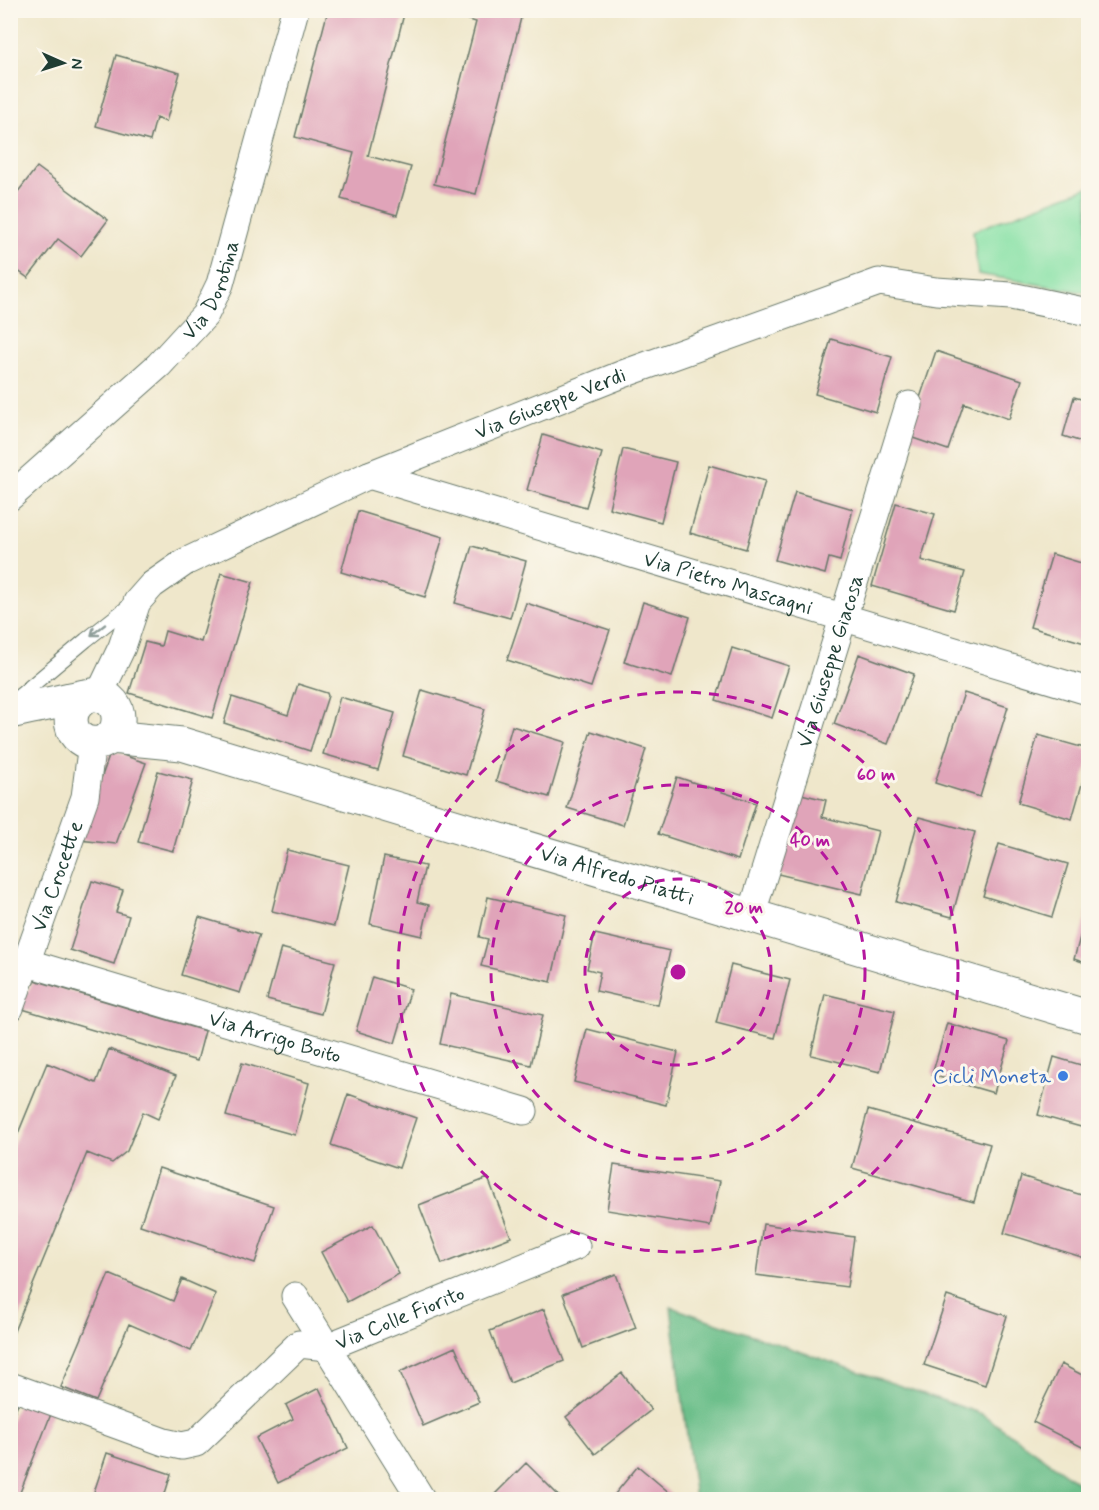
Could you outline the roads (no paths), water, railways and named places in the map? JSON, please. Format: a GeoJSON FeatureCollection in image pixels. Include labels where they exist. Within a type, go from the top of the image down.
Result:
{"type":"FeatureCollection","features":[{"type":"Feature","properties":{"kind":"street","name":"Via Dorotina"},"geometry":{"type":"LineString","coordinates":[[10,497],[159,365],[205,315],[220,284],[296,10]]}},
{"type":"Feature","properties":{"kind":"street","name":"Via Giuseppe Verdi"},"geometry":{"type":"LineString","coordinates":[[98,719],[138,602],[159,580],[185,562],[369,475],[623,374],[879,282],[936,291],[1011,296],[1089,312]]}},
{"type":"Feature","properties":{"kind":"street","name":"Via Giuseppe Giacosa"},"geometry":{"type":"LineString","coordinates":[[752,916],[909,405]]}},
{"type":"Feature","properties":{"kind":"street","name":"Via Pietro Mascagni"},"geometry":{"type":"LineString","coordinates":[[369,475],[1089,691]]}},
{"type":"Feature","properties":{"kind":"street","name":"Via Alfredo Piatti"},"geometry":{"type":"LineString","coordinates":[[11,709],[98,719],[1089,1017]]}},
{"type":"Feature","properties":{"kind":"street","name":"Via Crocette"},"geometry":{"type":"LineString","coordinates":[[10,1008],[28,963],[85,797],[98,719]]}},
{"type":"Feature","properties":{"kind":"street","name":"Via Arrigo Boito"},"geometry":{"type":"LineString","coordinates":[[28,963],[524,1111]]}},
{"type":"Feature","properties":{"kind":"street","name":"Via Colle Fiorito"},"geometry":{"type":"LineString","coordinates":[[10,1386],[164,1442],[182,1446],[196,1443],[299,1344],[327,1347],[576,1246]]}},
{"type":"Feature","properties":{"kind":"street"},"geometry":{"type":"LineString","coordinates":[[295,1296],[423,1500]]}},
{"type":"Feature","properties":{"kind":"lane"},"geometry":{"type":"LineString","coordinates":[[11,709],[86,640],[144,595]]}},
{"type":"Feature","properties":{"kind":"place","name":"Cicli Moneta"},"geometry":{"type":"Point","coordinates":[1063,1076]}}]}
